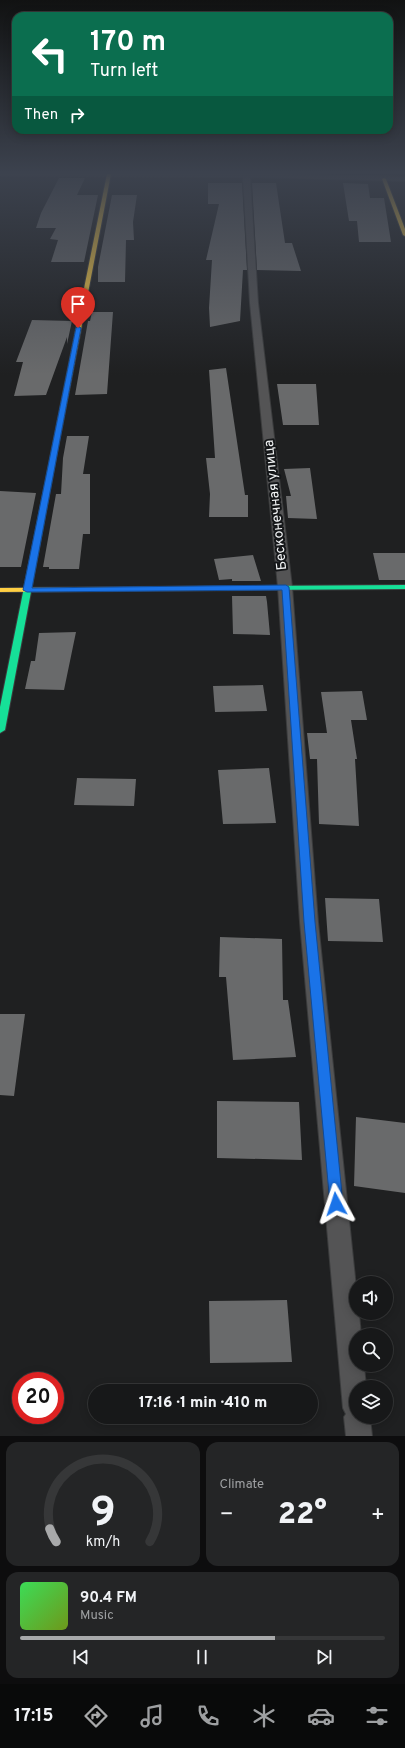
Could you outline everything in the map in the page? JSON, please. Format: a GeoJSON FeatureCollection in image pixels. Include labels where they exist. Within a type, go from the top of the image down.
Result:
{"type":"FeatureCollection","features":[{"type":"Feature","properties":{"kind":"street"},"geometry":{"type":"LineString","coordinates":[[0,730],[96,241]]}},
{"type":"Feature","properties":{"kind":"street"},"geometry":{"type":"LineString","coordinates":[[0,590],[405,587]]}},
{"type":"Feature","properties":{"kind":"lane","name":"Бесконечная улица"},"geometry":{"type":"LineString","coordinates":[[250,241],[254,303],[286,587],[309,922],[353,1380]]}},
{"type":"Feature","properties":{"kind":"lane"},"geometry":{"type":"LineString","coordinates":[[358,1424],[359,1436]]}},
{"type":"Feature","properties":{"kind":"building"},"geometry":{"type":"Polygon","coordinates":[[[58,241],[88,241],[84,262],[51,262],[58,241]]]}},
{"type":"Feature","properties":{"kind":"building"},"geometry":{"type":"Polygon","coordinates":[[[103,241],[126,241],[125,282],[98,282],[98,267],[103,241]]]}},
{"type":"Feature","properties":{"kind":"building"},"geometry":{"type":"Polygon","coordinates":[[[210,241],[245,241],[247,270],[243,270],[240,321],[210,327],[209,308],[212,260],[206,260],[210,241]]]}},
{"type":"Feature","properties":{"kind":"building"},"geometry":{"type":"Polygon","coordinates":[[[255,241],[285,241],[285,243],[292,243],[301,271],[257,270],[255,241]]]}},
{"type":"Feature","properties":{"kind":"building"},"geometry":{"type":"Polygon","coordinates":[[[359,241],[391,242],[359,242],[359,241]]]}},
{"type":"Feature","properties":{"kind":"building"},"geometry":{"type":"Polygon","coordinates":[[[92,312],[113,312],[107,394],[75,395],[88,321],[90,321],[92,312]]]}},
{"type":"Feature","properties":{"kind":"building"},"geometry":{"type":"Polygon","coordinates":[[[32,320],[72,321],[67,344],[67,337],[46,395],[14,396],[23,362],[16,362],[32,320]]]}},
{"type":"Feature","properties":{"kind":"building"},"geometry":{"type":"Polygon","coordinates":[[[226,368],[245,495],[248,495],[248,517],[209,517],[210,494],[206,458],[215,458],[209,370],[226,368]]]}},
{"type":"Feature","properties":{"kind":"building"},"geometry":{"type":"Polygon","coordinates":[[[277,384],[316,384],[319,425],[283,425],[277,384]]]}},
{"type":"Feature","properties":{"kind":"building"},"geometry":{"type":"Polygon","coordinates":[[[67,436],[89,436],[83,474],[90,474],[90,534],[83,534],[79,569],[49,569],[49,567],[43,567],[56,494],[61,494],[63,458],[67,436]]]}},
{"type":"Feature","properties":{"kind":"building"},"geometry":{"type":"Polygon","coordinates":[[[310,468],[317,519],[288,518],[286,496],[291,496],[284,469],[310,468]]]}},
{"type":"Feature","properties":{"kind":"building"},"geometry":{"type":"Polygon","coordinates":[[[0,491],[36,493],[21,567],[0,567],[0,491]]]}},
{"type":"Feature","properties":{"kind":"building"},"geometry":{"type":"Polygon","coordinates":[[[373,553],[405,553],[405,580],[379,580],[373,553]]]}},
{"type":"Feature","properties":{"kind":"building"},"geometry":{"type":"Polygon","coordinates":[[[253,555],[261,581],[232,581],[232,579],[219,580],[214,559],[253,555]]]}},
{"type":"Feature","properties":{"kind":"building"},"geometry":{"type":"Polygon","coordinates":[[[232,596],[266,596],[270,635],[233,634],[232,596]]]}},
{"type":"Feature","properties":{"kind":"building"},"geometry":{"type":"Polygon","coordinates":[[[76,632],[64,690],[25,689],[31,661],[35,661],[39,633],[76,632]]]}},
{"type":"Feature","properties":{"kind":"building"},"geometry":{"type":"Polygon","coordinates":[[[263,685],[267,711],[215,712],[213,686],[263,685]]]}},
{"type":"Feature","properties":{"kind":"building"},"geometry":{"type":"Polygon","coordinates":[[[362,691],[367,720],[351,720],[357,759],[355,759],[359,826],[319,824],[317,759],[310,759],[307,733],[327,733],[321,692],[362,691]]]}},
{"type":"Feature","properties":{"kind":"building"},"geometry":{"type":"Polygon","coordinates":[[[269,768],[276,823],[223,824],[218,770],[269,768]]]}},
{"type":"Feature","properties":{"kind":"building"},"geometry":{"type":"Polygon","coordinates":[[[77,778],[136,779],[134,806],[74,805],[77,778]]]}},
{"type":"Feature","properties":{"kind":"building"},"geometry":{"type":"Polygon","coordinates":[[[325,898],[379,899],[383,942],[328,941],[325,898]]]}},
{"type":"Feature","properties":{"kind":"building"},"geometry":{"type":"Polygon","coordinates":[[[220,937],[282,939],[283,1000],[288,1000],[296,1057],[233,1060],[226,977],[219,977],[220,937]]]}},
{"type":"Feature","properties":{"kind":"building"},"geometry":{"type":"Polygon","coordinates":[[[0,1014],[25,1014],[14,1096],[0,1095],[0,1014]]]}},
{"type":"Feature","properties":{"kind":"building"},"geometry":{"type":"Polygon","coordinates":[[[217,1101],[299,1102],[302,1160],[217,1158],[217,1101]]]}},
{"type":"Feature","properties":{"kind":"building"},"geometry":{"type":"Polygon","coordinates":[[[356,1117],[405,1123],[405,1193],[354,1186],[356,1117]]]}},
{"type":"Feature","properties":{"kind":"building"},"geometry":{"type":"Polygon","coordinates":[[[287,1300],[292,1362],[210,1363],[209,1301],[287,1300]]]}},
{"type":"Feature","properties":{"kind":"traffic: fast"},"geometry":{"type":"LineString","coordinates":[[0,730],[56,443]]}},
{"type":"Feature","properties":{"kind":"traffic: fast"},"geometry":{"type":"LineString","coordinates":[[254,588],[405,587]]}},
{"type":"Feature","properties":{"kind":"traffic: slow"},"geometry":{"type":"LineString","coordinates":[[56,443],[96,241]]}},
{"type":"Feature","properties":{"kind":"traffic: slow"},"geometry":{"type":"LineString","coordinates":[[0,590],[254,588]]}},
{"type":"Feature","properties":{"kind":"route"},"geometry":{"type":"LineString","coordinates":[[78,328],[27,590],[286,587],[309,922],[336,1204]]}}]}
